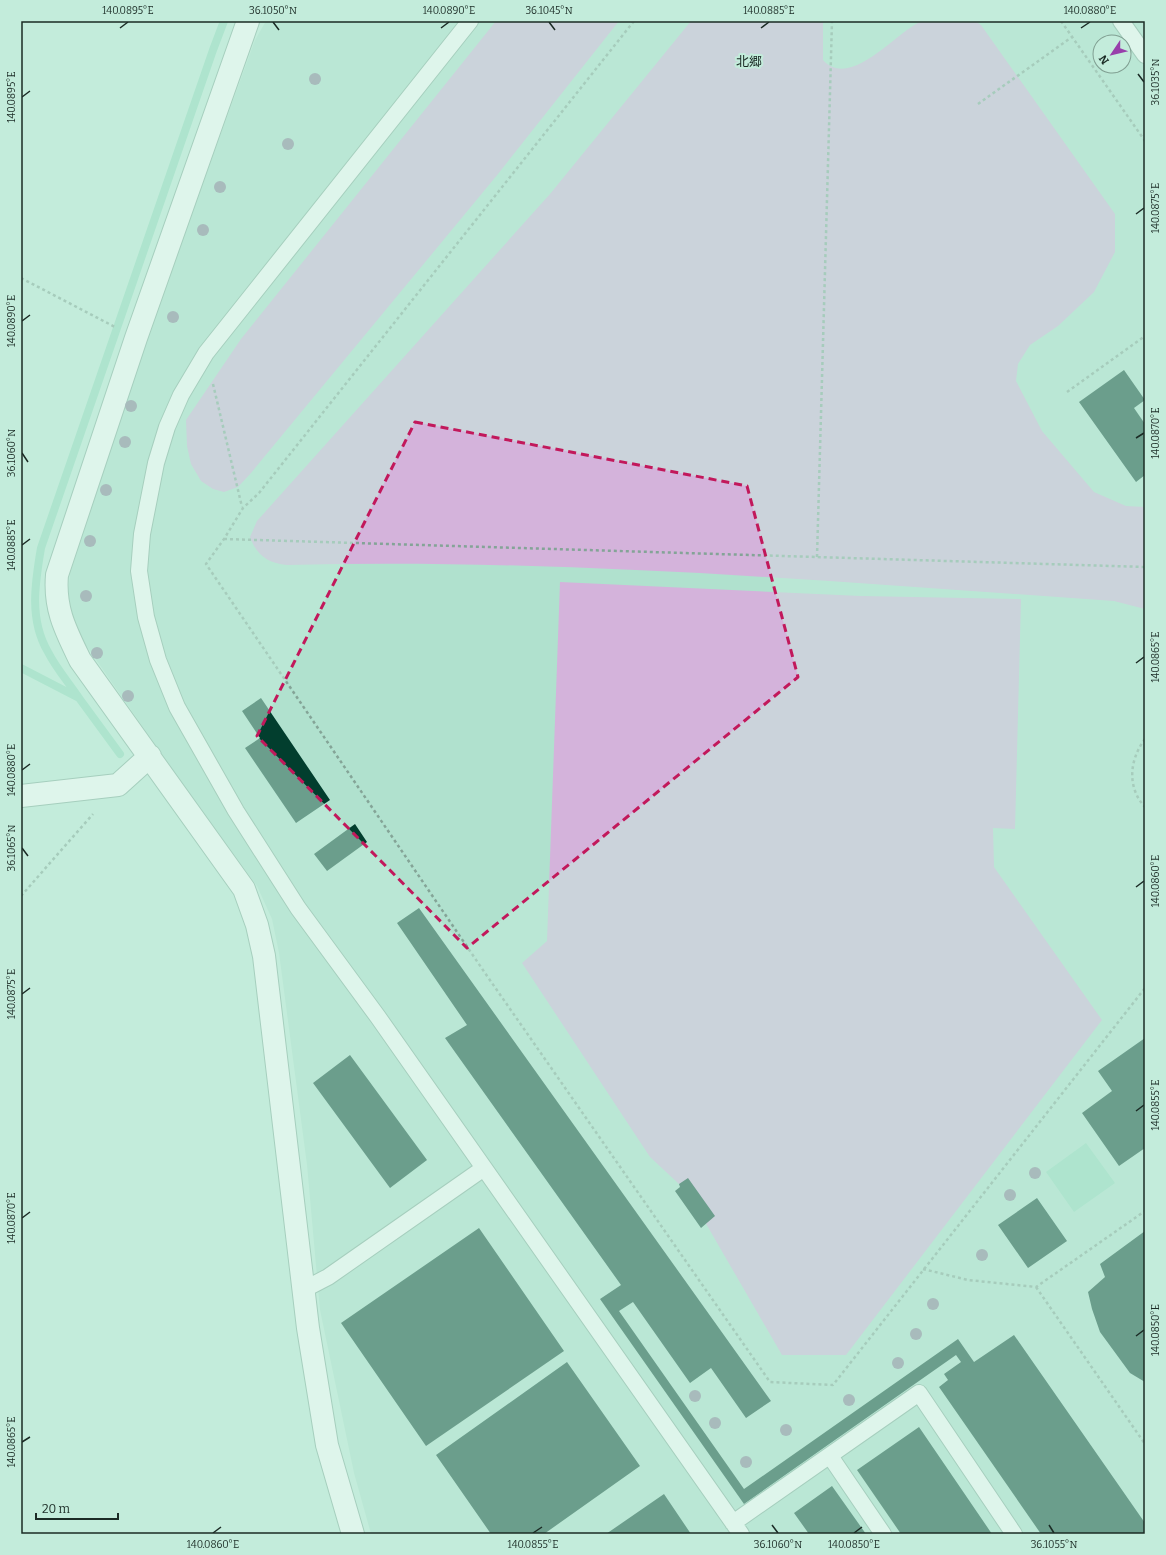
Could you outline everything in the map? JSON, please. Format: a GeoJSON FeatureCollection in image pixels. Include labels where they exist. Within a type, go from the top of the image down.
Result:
{"type":"FeatureCollection","features":[{"type":"Feature","properties":{"kind":"street"},"geometry":{"type":"LineString","coordinates":[[248,21],[136,338],[56,575],[55,592],[62,624],[80,660],[244,889],[257,924],[264,956],[308,1328],[327,1445],[353,1534]]}},
{"type":"Feature","properties":{"kind":"street"},"geometry":{"type":"LineString","coordinates":[[21,796],[118,785],[150,756]]}},
{"type":"Feature","properties":{"kind":"lane"},"geometry":{"type":"LineString","coordinates":[[470,21],[206,353],[181,395],[167,427],[156,463],[142,534],[140,571],[146,617],[158,660],[177,707],[236,811],[298,908],[378,1017],[737,1529],[830,1456],[918,1394],[1014,1534]]}},
{"type":"Feature","properties":{"kind":"lane"},"geometry":{"type":"LineString","coordinates":[[1121,21],[1145,55]]}},
{"type":"Feature","properties":{"kind":"lane"},"geometry":{"type":"LineString","coordinates":[[303,1290],[328,1277],[484,1168]]}},
{"type":"Feature","properties":{"kind":"lane"},"geometry":{"type":"LineString","coordinates":[[830,1456],[883,1534]]}},
{"type":"Feature","properties":{"kind":"path"},"geometry":{"type":"LineString","coordinates":[[634,21],[259,493],[243,508],[224,539],[206,564],[485,973],[770,1382],[833,1385],[1145,988]]}},
{"type":"Feature","properties":{"kind":"path"},"geometry":{"type":"LineString","coordinates":[[817,557],[832,21]]}},
{"type":"Feature","properties":{"kind":"path"},"geometry":{"type":"LineString","coordinates":[[1061,21],[1145,141]]}},
{"type":"Feature","properties":{"kind":"path"},"geometry":{"type":"LineString","coordinates":[[978,104],[1072,37]]}},
{"type":"Feature","properties":{"kind":"path"},"geometry":{"type":"LineString","coordinates":[[21,278],[106,322]]}},
{"type":"Feature","properties":{"kind":"path"},"geometry":{"type":"LineString","coordinates":[[1067,392],[1145,336]]}},
{"type":"Feature","properties":{"kind":"path"},"geometry":{"type":"LineString","coordinates":[[206,353],[243,508]]}},
{"type":"Feature","properties":{"kind":"path"},"geometry":{"type":"LineString","coordinates":[[224,539],[1145,567]]}},
{"type":"Feature","properties":{"kind":"path"},"geometry":{"type":"LineString","coordinates":[[1145,740],[1136,754],[1132,771],[1134,789],[1145,807]]}},
{"type":"Feature","properties":{"kind":"path"},"geometry":{"type":"LineString","coordinates":[[21,896],[118,785]]}},
{"type":"Feature","properties":{"kind":"path"},"geometry":{"type":"LineString","coordinates":[[923,1269],[968,1280],[1036,1287],[1145,1211]]}},
{"type":"Feature","properties":{"kind":"path"},"geometry":{"type":"LineString","coordinates":[[1036,1287],[1145,1444]]}},
{"type":"Feature","properties":{"kind":"highlighted area"},"geometry":{"type":"Polygon","coordinates":[[[415,422],[747,486],[798,677],[467,948],[257,736],[415,422]]]}},
{"type":"Feature","properties":{"kind":"shaded area"},"geometry":{"type":"Polygon","coordinates":[[[938,20],[975,21],[981,25],[1115,214],[1115,252],[1094,292],[1058,326],[1030,345],[1018,364],[1016,381],[1042,431],[1094,492],[1126,506],[1145,507],[1145,609],[1114,601],[701,573],[494,565],[287,565],[269,560],[260,554],[256,549],[250,537],[257,521],[550,194],[691,21],[823,21],[823,60],[834,67],[846,68],[859,64],[872,57],[909,28],[920,22],[938,20]]]}},
{"type":"Feature","properties":{"kind":"shaded area"},"geometry":{"type":"Polygon","coordinates":[[[266,21],[1145,21],[1145,1534],[371,1534],[354,1473],[320,1310],[307,1165],[279,953],[272,919],[257,886],[177,776],[83,641],[70,611],[68,594],[70,573],[160,301],[255,40],[266,21]]]}},
{"type":"Feature","properties":{"kind":"shaded area"},"geometry":{"type":"Polygon","coordinates":[[[496,21],[619,21],[498,174],[251,473],[238,487],[224,492],[213,489],[201,481],[191,464],[187,446],[186,420],[241,339],[496,21]]]}},
{"type":"Feature","properties":{"kind":"shaded area"},"geometry":{"type":"Polygon","coordinates":[[[560,582],[861,596],[1021,599],[1015,829],[993,828],[994,867],[1102,1020],[846,1355],[782,1355],[705,1222],[679,1184],[650,1157],[522,963],[547,941],[560,582]]]}},
{"type":"Feature","properties":{"kind":"shaded area"},"geometry":{"type":"Polygon","coordinates":[[[1086,1143],[1115,1183],[1074,1212],[1046,1172],[1086,1143]]]}},
{"type":"Feature","properties":{"kind":"building"},"geometry":{"type":"Polygon","coordinates":[[[1124,370],[1145,400],[1134,408],[1145,424],[1145,475],[1136,482],[1079,402],[1124,370]]]}},
{"type":"Feature","properties":{"kind":"building"},"geometry":{"type":"Polygon","coordinates":[[[261,698],[330,800],[296,823],[245,748],[260,738],[242,711],[261,698]]]}},
{"type":"Feature","properties":{"kind":"building"},"geometry":{"type":"Polygon","coordinates":[[[355,824],[367,842],[327,871],[314,854],[355,824]]]}},
{"type":"Feature","properties":{"kind":"building"},"geometry":{"type":"Polygon","coordinates":[[[419,908],[771,1401],[746,1418],[711,1368],[690,1383],[633,1302],[619,1311],[744,1489],[958,1339],[974,1362],[1014,1335],[1145,1523],[1145,1534],[1041,1534],[939,1387],[948,1380],[944,1374],[961,1362],[956,1355],[744,1504],[600,1299],[621,1285],[445,1038],[467,1025],[397,923],[419,908]]]}},
{"type":"Feature","properties":{"kind":"building"},"geometry":{"type":"Polygon","coordinates":[[[1145,1038],[1145,1148],[1119,1166],[1082,1113],[1112,1091],[1098,1071],[1145,1038]]]}},
{"type":"Feature","properties":{"kind":"building"},"geometry":{"type":"Polygon","coordinates":[[[350,1055],[427,1160],[390,1188],[313,1083],[350,1055]]]}},
{"type":"Feature","properties":{"kind":"building"},"geometry":{"type":"Polygon","coordinates":[[[688,1178],[715,1216],[701,1228],[675,1191],[680,1187],[679,1184],[688,1178]]]}},
{"type":"Feature","properties":{"kind":"building"},"geometry":{"type":"Polygon","coordinates":[[[1037,1198],[1067,1241],[1028,1268],[998,1225],[1037,1198]]]}},
{"type":"Feature","properties":{"kind":"building"},"geometry":{"type":"Polygon","coordinates":[[[479,1228],[564,1351],[426,1446],[341,1323],[479,1228]]]}},
{"type":"Feature","properties":{"kind":"building"},"geometry":{"type":"Polygon","coordinates":[[[1145,1231],[1145,1382],[1130,1373],[1100,1332],[1088,1292],[1105,1277],[1100,1264],[1145,1231]]]}},
{"type":"Feature","properties":{"kind":"building"},"geometry":{"type":"Polygon","coordinates":[[[567,1362],[640,1466],[544,1534],[491,1534],[436,1455],[567,1362]]]}},
{"type":"Feature","properties":{"kind":"building"},"geometry":{"type":"Polygon","coordinates":[[[919,1427],[992,1534],[901,1534],[857,1470],[919,1427]]]}},
{"type":"Feature","properties":{"kind":"building"},"geometry":{"type":"Polygon","coordinates":[[[832,1486],[866,1534],[809,1534],[794,1513],[832,1486]]]}},
{"type":"Feature","properties":{"kind":"building"},"geometry":{"type":"Polygon","coordinates":[[[664,1494],[691,1534],[606,1534],[664,1494]]]}},
{"type":"Feature","properties":{"kind":"waterway"},"geometry":{"type":"LineString","coordinates":[[79,698],[51,658],[42,640],[38,627],[35,601],[41,548],[224,21]]}},
{"type":"Feature","properties":{"kind":"waterway"},"geometry":{"type":"LineString","coordinates":[[21,668],[79,698],[120,754]]}},
{"type":"Feature","properties":{"kind":"district","name":"北郷"},"geometry":{"type":"Point","coordinates":[749,61]}}]}
